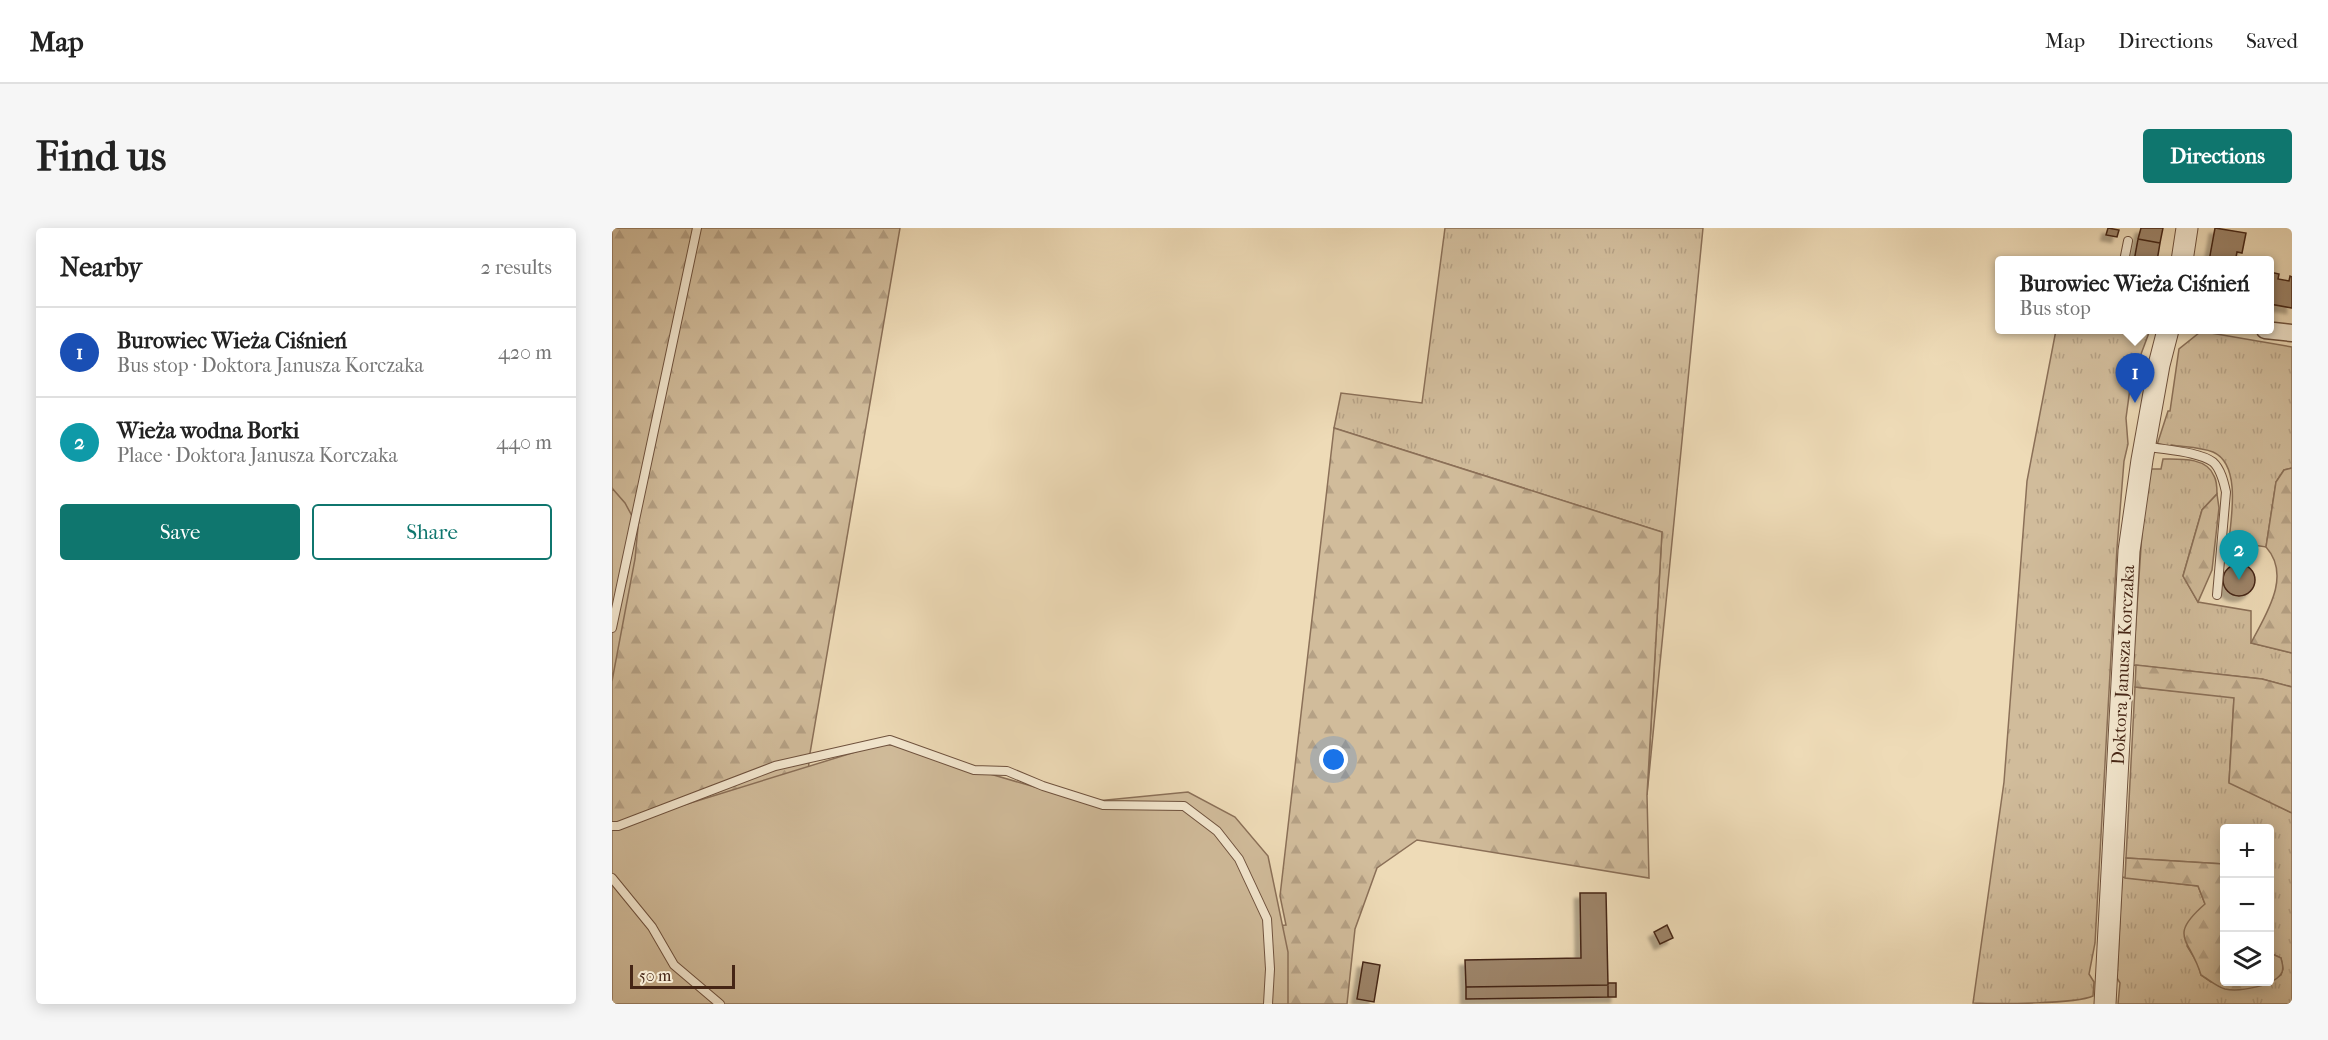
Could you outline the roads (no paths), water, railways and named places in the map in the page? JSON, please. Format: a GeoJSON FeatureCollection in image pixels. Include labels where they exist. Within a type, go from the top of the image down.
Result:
{"type":"FeatureCollection","features":[{"type":"Feature","properties":{"kind":"street"},"geometry":{"type":"LineString","coordinates":[[2183,256],[2187,228]]}},
{"type":"Feature","properties":{"kind":"street"},"geometry":{"type":"LineString","coordinates":[[2274,331],[2292,333]]}},
{"type":"Feature","properties":{"kind":"street","name":"Doktora Janusza Korczaka"},"geometry":{"type":"LineString","coordinates":[[2105,1004],[2127,576],[2134,502],[2167,334]]}},
{"type":"Feature","properties":{"kind":"lane"},"geometry":{"type":"LineString","coordinates":[[612,628],[697,228]]}},
{"type":"Feature","properties":{"kind":"lane"},"geometry":{"type":"LineString","coordinates":[[2125,256],[2128,241]]}},
{"type":"Feature","properties":{"kind":"lane"},"geometry":{"type":"LineString","coordinates":[[2144,446],[2202,457],[2215,463],[2222,477],[2226,492],[2217,595]]}},
{"type":"Feature","properties":{"kind":"lane"},"geometry":{"type":"LineString","coordinates":[[612,826],[618,826],[775,766],[890,740],[974,770],[1007,771],[1043,786],[1103,805],[1184,806],[1217,831],[1239,858],[1267,919],[1270,969],[1268,1004]]}},
{"type":"Feature","properties":{"kind":"lane"},"geometry":{"type":"LineString","coordinates":[[612,878],[652,927],[674,965],[720,1004]]}},
{"type":"Feature","properties":{"kind":"place","name":"Burowiec Wieża Ciśnień"},"geometry":{"type":"Point","coordinates":[2135,403]}},
{"type":"Feature","properties":{"kind":"place","name":"Wieża wodna Borki"},"geometry":{"type":"Point","coordinates":[2239,580]}}]}
